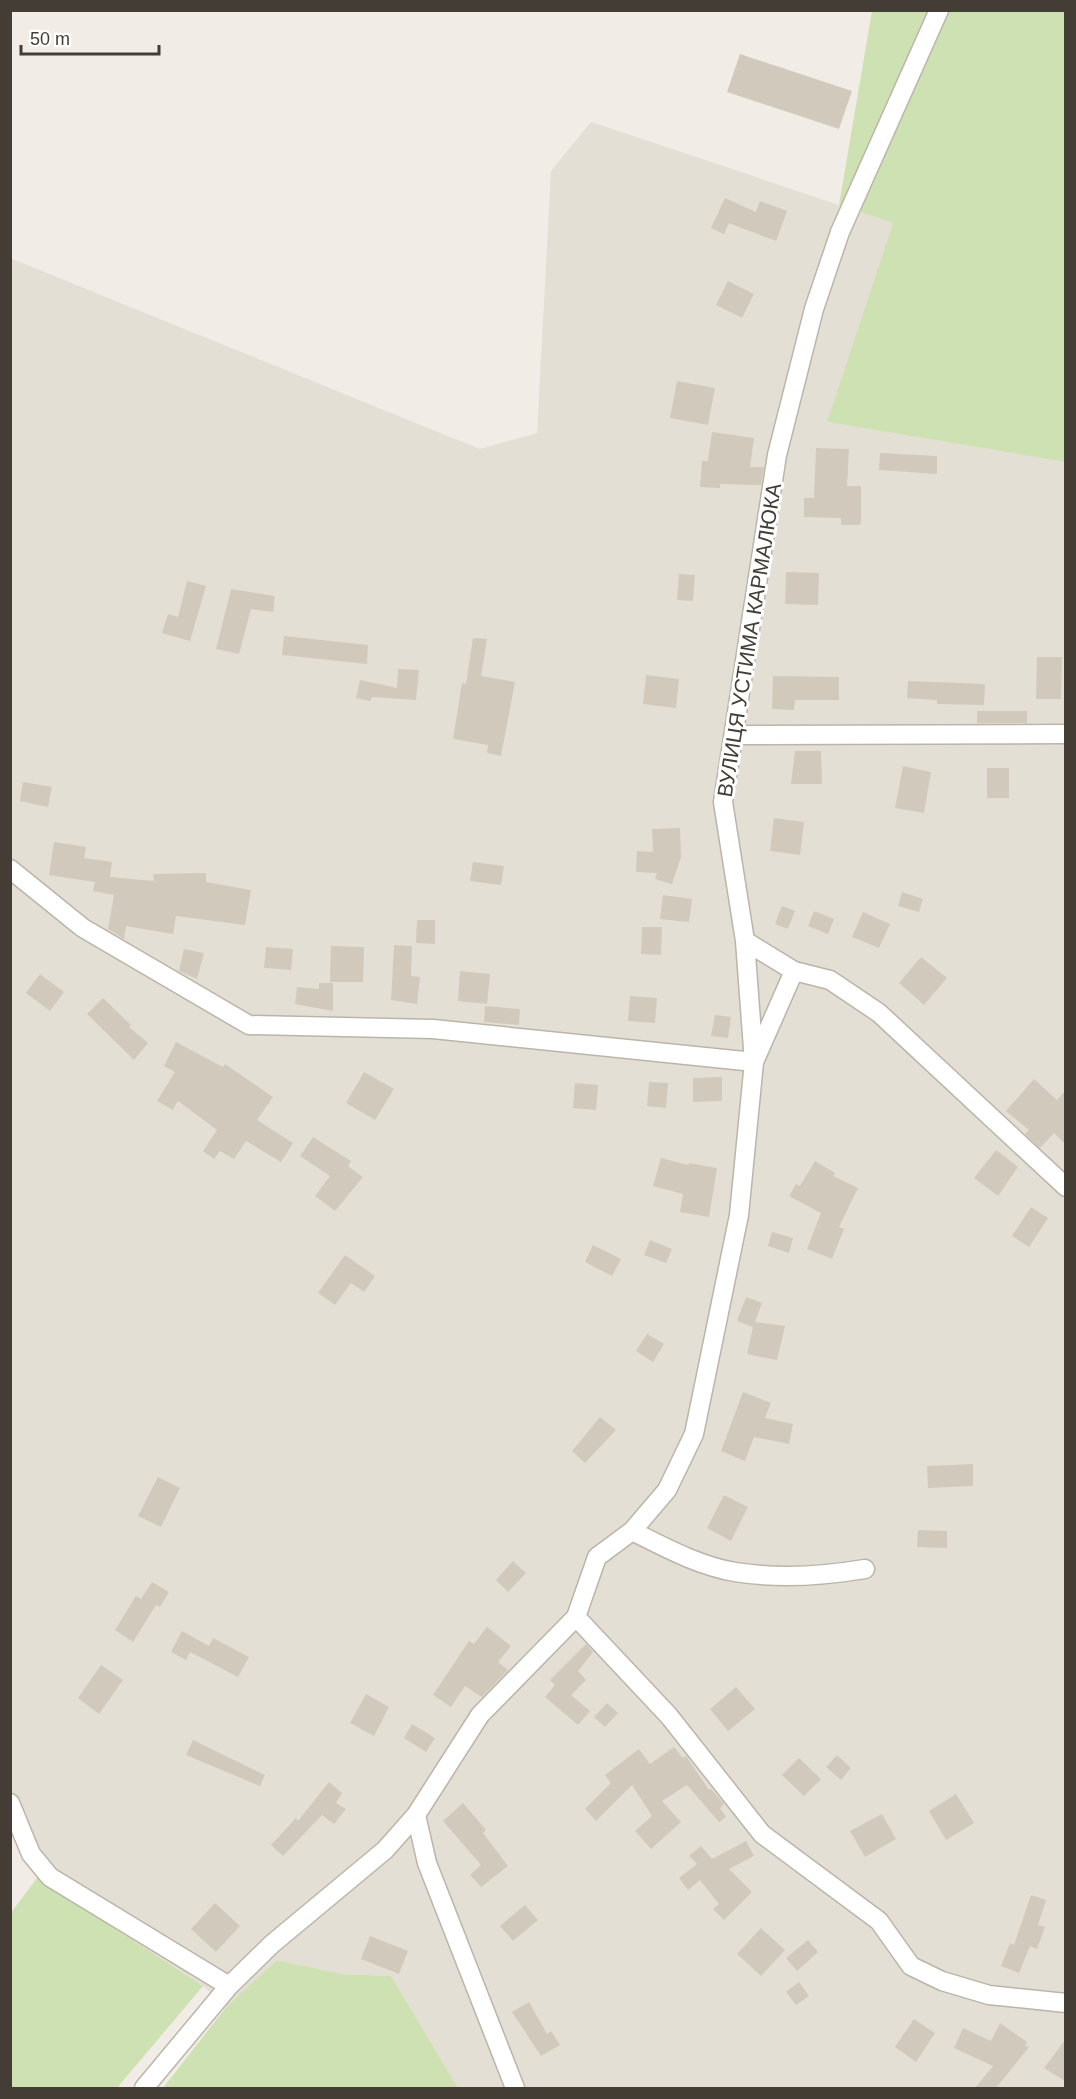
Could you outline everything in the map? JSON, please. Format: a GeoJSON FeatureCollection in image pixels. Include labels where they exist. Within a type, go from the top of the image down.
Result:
{"type":"FeatureCollection","features":[{"type":"Feature","properties":{"kind":"street","name":"ВУЛИЦЯ УСТИМА КАРМАЛЮКА"},"geometry":{"type":"LineString","coordinates":[[144,2088],[229,1986],[272,1944],[385,1850],[416,1815],[480,1715],[576,1617],[597,1557],[632,1531],[667,1490],[694,1434],[739,1215],[753,1062],[745,941],[723,802],[777,455],[814,309],[840,232],[939,10]]}},
{"type":"Feature","properties":{"kind":"street"},"geometry":{"type":"LineString","coordinates":[[734,735],[1065,734]]}},
{"type":"Feature","properties":{"kind":"street"},"geometry":{"type":"LineString","coordinates":[[10,869],[83,928],[249,1025],[433,1029],[753,1062],[794,971]]}},
{"type":"Feature","properties":{"kind":"street"},"geometry":{"type":"LineString","coordinates":[[745,941],[794,971],[830,980],[879,1013],[1065,1187]]}},
{"type":"Feature","properties":{"kind":"street"},"geometry":{"type":"LineString","coordinates":[[632,1531],[673,1552],[735,1572],[825,1576],[865,1569]]}},
{"type":"Feature","properties":{"kind":"street"},"geometry":{"type":"LineString","coordinates":[[576,1617],[669,1716],[762,1834],[879,1922],[911,1966],[942,1981],[989,1995],[1065,2003]]}},
{"type":"Feature","properties":{"kind":"street"},"geometry":{"type":"LineString","coordinates":[[10,1803],[31,1854],[50,1877],[229,1986]]}},
{"type":"Feature","properties":{"kind":"street"},"geometry":{"type":"LineString","coordinates":[[416,1815],[427,1863],[515,2088]]}},
{"type":"Feature","properties":{"kind":"shaded area"},"geometry":{"type":"Polygon","coordinates":[[[591,122],[893,223],[827,422],[1065,462],[1065,2088],[458,2088],[391,1976],[341,1974],[277,1960],[227,2006],[203,1986],[37,1878],[10,1817],[10,258],[480,449],[537,433],[551,171],[591,122]]]}},
{"type":"Feature","properties":{"kind":"green space"},"geometry":{"type":"Polygon","coordinates":[[[872,11],[1065,11],[1065,462],[827,422],[893,223],[839,205],[872,11]]]}},
{"type":"Feature","properties":{"kind":"green space"},"geometry":{"type":"Polygon","coordinates":[[[37,1878],[203,1986],[117,2088],[11,2088],[10,1914],[37,1878]]]}},
{"type":"Feature","properties":{"kind":"green space"},"geometry":{"type":"Polygon","coordinates":[[[277,1960],[341,1974],[391,1976],[458,2088],[163,2088],[227,2006],[277,1960]]]}},
{"type":"Feature","properties":{"kind":"building"},"geometry":{"type":"Polygon","coordinates":[[[740,54],[852,91],[839,129],[727,92],[740,54]]]}},
{"type":"Feature","properties":{"kind":"building"},"geometry":{"type":"Polygon","coordinates":[[[725,198],[756,212],[760,201],[787,211],[776,241],[729,223],[724,234],[711,228],[725,198]]]}},
{"type":"Feature","properties":{"kind":"building"},"geometry":{"type":"Polygon","coordinates":[[[728,281],[754,294],[742,318],[716,305],[728,281]]]}},
{"type":"Feature","properties":{"kind":"building"},"geometry":{"type":"Polygon","coordinates":[[[677,381],[715,388],[708,425],[670,418],[677,381]]]}},
{"type":"Feature","properties":{"kind":"building"},"geometry":{"type":"Polygon","coordinates":[[[712,432],[754,438],[750,467],[764,467],[761,485],[720,484],[720,488],[700,487],[702,461],[708,461],[712,432]]]}},
{"type":"Feature","properties":{"kind":"building"},"geometry":{"type":"Polygon","coordinates":[[[816,448],[849,449],[847,486],[861,486],[861,523],[859,525],[841,525],[841,518],[804,517],[804,498],[814,498],[816,448]]]}},
{"type":"Feature","properties":{"kind":"building"},"geometry":{"type":"Polygon","coordinates":[[[880,453],[937,456],[937,474],[879,470],[880,453]]]}},
{"type":"Feature","properties":{"kind":"building"},"geometry":{"type":"Polygon","coordinates":[[[786,572],[819,573],[818,605],[785,604],[786,572]]]}},
{"type":"Feature","properties":{"kind":"building"},"geometry":{"type":"Polygon","coordinates":[[[679,574],[695,575],[693,601],[677,600],[679,574]]]}},
{"type":"Feature","properties":{"kind":"building"},"geometry":{"type":"Polygon","coordinates":[[[187,581],[206,586],[190,641],[162,633],[168,614],[178,617],[187,581]]]}},
{"type":"Feature","properties":{"kind":"building"},"geometry":{"type":"Polygon","coordinates":[[[231,589],[275,596],[273,612],[251,609],[239,654],[216,649],[231,589]]]}},
{"type":"Feature","properties":{"kind":"building"},"geometry":{"type":"Polygon","coordinates":[[[284,636],[368,645],[367,664],[282,655],[284,636]]]}},
{"type":"Feature","properties":{"kind":"building"},"geometry":{"type":"Polygon","coordinates":[[[473,638],[487,639],[481,676],[515,682],[501,756],[487,753],[488,745],[453,739],[462,683],[466,684],[473,638]]]}},
{"type":"Feature","properties":{"kind":"building"},"geometry":{"type":"Polygon","coordinates":[[[1037,657],[1062,657],[1061,699],[1036,699],[1037,657]]]}},
{"type":"Feature","properties":{"kind":"building"},"geometry":{"type":"Polygon","coordinates":[[[398,669],[419,670],[416,700],[372,697],[370,701],[356,698],[360,680],[397,688],[398,669]]]}},
{"type":"Feature","properties":{"kind":"building"},"geometry":{"type":"Polygon","coordinates":[[[646,675],[679,679],[676,708],[643,704],[646,675]]]}},
{"type":"Feature","properties":{"kind":"building"},"geometry":{"type":"Polygon","coordinates":[[[773,676],[839,677],[839,700],[795,700],[794,710],[772,709],[773,676]]]}},
{"type":"Feature","properties":{"kind":"building"},"geometry":{"type":"Polygon","coordinates":[[[908,681],[985,684],[984,705],[937,704],[937,700],[907,698],[908,681]]]}},
{"type":"Feature","properties":{"kind":"building"},"geometry":{"type":"Polygon","coordinates":[[[977,711],[1027,711],[1027,723],[977,723],[977,711]]]}},
{"type":"Feature","properties":{"kind":"building"},"geometry":{"type":"Polygon","coordinates":[[[795,751],[821,751],[822,784],[791,784],[795,751]]]}},
{"type":"Feature","properties":{"kind":"building"},"geometry":{"type":"Polygon","coordinates":[[[903,766],[931,772],[924,813],[895,808],[903,766]]]}},
{"type":"Feature","properties":{"kind":"building"},"geometry":{"type":"Polygon","coordinates":[[[987,768],[1009,768],[1009,798],[987,798],[987,768]]]}},
{"type":"Feature","properties":{"kind":"building"},"geometry":{"type":"Polygon","coordinates":[[[23,782],[52,787],[48,807],[20,801],[23,782]]]}},
{"type":"Feature","properties":{"kind":"building"},"geometry":{"type":"Polygon","coordinates":[[[774,818],[804,822],[800,855],[770,851],[774,818]]]}},
{"type":"Feature","properties":{"kind":"building"},"geometry":{"type":"Polygon","coordinates":[[[680,828],[681,857],[672,884],[655,879],[657,873],[636,872],[637,851],[653,852],[652,829],[680,828]]]}},
{"type":"Feature","properties":{"kind":"building"},"geometry":{"type":"Polygon","coordinates":[[[54,842],[86,847],[84,858],[112,862],[110,877],[154,881],[153,874],[206,873],[206,882],[251,890],[245,925],[176,916],[173,934],[126,926],[124,939],[108,929],[114,895],[93,891],[95,882],[49,875],[54,842]]]}},
{"type":"Feature","properties":{"kind":"building"},"geometry":{"type":"Polygon","coordinates":[[[473,862],[504,866],[501,885],[470,881],[473,862]]]}},
{"type":"Feature","properties":{"kind":"building"},"geometry":{"type":"Polygon","coordinates":[[[902,892],[923,899],[919,912],[898,906],[902,892]]]}},
{"type":"Feature","properties":{"kind":"building"},"geometry":{"type":"Polygon","coordinates":[[[663,895],[692,899],[689,922],[660,919],[663,895]]]}},
{"type":"Feature","properties":{"kind":"building"},"geometry":{"type":"Polygon","coordinates":[[[782,906],[795,911],[788,929],[775,924],[782,906]]]}},
{"type":"Feature","properties":{"kind":"building"},"geometry":{"type":"Polygon","coordinates":[[[814,911],[834,919],[828,934],[808,926],[814,911]]]}},
{"type":"Feature","properties":{"kind":"building"},"geometry":{"type":"Polygon","coordinates":[[[863,912],[890,924],[879,948],[852,937],[863,912]]]}},
{"type":"Feature","properties":{"kind":"building"},"geometry":{"type":"Polygon","coordinates":[[[417,920],[435,920],[435,944],[416,943],[417,920]]]}},
{"type":"Feature","properties":{"kind":"building"},"geometry":{"type":"Polygon","coordinates":[[[642,927],[662,927],[661,955],[641,954],[642,927]]]}},
{"type":"Feature","properties":{"kind":"building"},"geometry":{"type":"Polygon","coordinates":[[[394,945],[412,946],[411,976],[420,977],[417,1004],[391,1000],[394,945]]]}},
{"type":"Feature","properties":{"kind":"building"},"geometry":{"type":"Polygon","coordinates":[[[331,946],[364,947],[363,982],[330,982],[331,946]]]}},
{"type":"Feature","properties":{"kind":"building"},"geometry":{"type":"Polygon","coordinates":[[[266,947],[293,949],[291,970],[264,968],[266,947]]]}},
{"type":"Feature","properties":{"kind":"building"},"geometry":{"type":"Polygon","coordinates":[[[184,949],[204,953],[197,979],[179,971],[184,949]]]}},
{"type":"Feature","properties":{"kind":"building"},"geometry":{"type":"Polygon","coordinates":[[[921,957],[947,978],[924,1005],[899,983],[921,957]]]}},
{"type":"Feature","properties":{"kind":"building"},"geometry":{"type":"Polygon","coordinates":[[[460,971],[490,974],[487,1004],[458,1001],[460,971]]]}},
{"type":"Feature","properties":{"kind":"building"},"geometry":{"type":"Polygon","coordinates":[[[40,974],[64,992],[50,1011],[26,993],[40,974]]]}},
{"type":"Feature","properties":{"kind":"building"},"geometry":{"type":"Polygon","coordinates":[[[319,983],[333,983],[333,1011],[295,1004],[297,987],[319,989],[319,983]]]}},
{"type":"Feature","properties":{"kind":"building"},"geometry":{"type":"Polygon","coordinates":[[[630,996],[657,998],[655,1023],[628,1021],[630,996]]]}},
{"type":"Feature","properties":{"kind":"building"},"geometry":{"type":"Polygon","coordinates":[[[103,998],[131,1025],[129,1027],[148,1043],[134,1060],[87,1014],[103,998]]]}},
{"type":"Feature","properties":{"kind":"building"},"geometry":{"type":"Polygon","coordinates":[[[485,1006],[520,1009],[519,1025],[484,1022],[485,1006]]]}},
{"type":"Feature","properties":{"kind":"building"},"geometry":{"type":"Polygon","coordinates":[[[715,1015],[731,1017],[728,1038],[711,1036],[715,1015]]]}},
{"type":"Feature","properties":{"kind":"building"},"geometry":{"type":"Polygon","coordinates":[[[176,1042],[223,1067],[225,1064],[273,1097],[257,1120],[293,1143],[281,1162],[246,1141],[234,1159],[220,1151],[214,1159],[203,1151],[217,1130],[178,1101],[173,1110],[157,1101],[175,1072],[164,1066],[176,1042]]]}},
{"type":"Feature","properties":{"kind":"building"},"geometry":{"type":"Polygon","coordinates":[[[364,1072],[394,1089],[375,1120],[346,1103],[364,1072]]]}},
{"type":"Feature","properties":{"kind":"building"},"geometry":{"type":"Polygon","coordinates":[[[722,1077],[722,1101],[693,1102],[693,1078],[722,1077]]]}},
{"type":"Feature","properties":{"kind":"building"},"geometry":{"type":"Polygon","coordinates":[[[1034,1079],[1057,1100],[1065,1091],[1065,1144],[1054,1133],[1040,1148],[1025,1134],[1029,1130],[1006,1111],[1034,1079]]]}},
{"type":"Feature","properties":{"kind":"building"},"geometry":{"type":"Polygon","coordinates":[[[649,1082],[668,1083],[666,1108],[647,1106],[649,1082]]]}},
{"type":"Feature","properties":{"kind":"building"},"geometry":{"type":"Polygon","coordinates":[[[575,1083],[598,1085],[596,1110],[573,1108],[575,1083]]]}},
{"type":"Feature","properties":{"kind":"building"},"geometry":{"type":"Polygon","coordinates":[[[313,1137],[351,1161],[348,1166],[363,1177],[335,1211],[315,1196],[330,1176],[300,1156],[313,1137]]]}},
{"type":"Feature","properties":{"kind":"building"},"geometry":{"type":"Polygon","coordinates":[[[996,1150],[1018,1167],[998,1196],[974,1178],[996,1150]]]}},
{"type":"Feature","properties":{"kind":"building"},"geometry":{"type":"Polygon","coordinates":[[[661,1158],[688,1165],[689,1163],[717,1168],[709,1217],[680,1212],[683,1194],[653,1186],[661,1158]]]}},
{"type":"Feature","properties":{"kind":"building"},"geometry":{"type":"Polygon","coordinates":[[[815,1161],[835,1173],[833,1176],[858,1188],[839,1227],[844,1229],[832,1259],[807,1249],[821,1213],[789,1196],[796,1184],[800,1186],[815,1161]]]}},
{"type":"Feature","properties":{"kind":"building"},"geometry":{"type":"Polygon","coordinates":[[[1031,1207],[1048,1218],[1029,1247],[1012,1236],[1031,1207]]]}},
{"type":"Feature","properties":{"kind":"building"},"geometry":{"type":"Polygon","coordinates":[[[772,1232],[793,1238],[789,1253],[768,1246],[772,1232]]]}},
{"type":"Feature","properties":{"kind":"building"},"geometry":{"type":"Polygon","coordinates":[[[650,1240],[672,1249],[666,1263],[644,1255],[650,1240]]]}},
{"type":"Feature","properties":{"kind":"building"},"geometry":{"type":"Polygon","coordinates":[[[593,1245],[621,1259],[612,1276],[585,1262],[593,1245]]]}},
{"type":"Feature","properties":{"kind":"building"},"geometry":{"type":"Polygon","coordinates":[[[345,1255],[375,1276],[364,1292],[351,1283],[335,1305],[318,1293],[345,1255]]]}},
{"type":"Feature","properties":{"kind":"building"},"geometry":{"type":"Polygon","coordinates":[[[746,1297],[762,1303],[755,1322],[785,1326],[777,1360],[747,1354],[753,1327],[737,1321],[746,1297]]]}},
{"type":"Feature","properties":{"kind":"building"},"geometry":{"type":"Polygon","coordinates":[[[647,1334],[664,1344],[653,1362],[636,1351],[647,1334]]]}},
{"type":"Feature","properties":{"kind":"building"},"geometry":{"type":"Polygon","coordinates":[[[743,1392],[771,1403],[765,1418],[793,1424],[789,1444],[754,1437],[745,1461],[721,1451],[743,1392]]]}},
{"type":"Feature","properties":{"kind":"building"},"geometry":{"type":"Polygon","coordinates":[[[600,1417],[616,1430],[585,1463],[572,1451],[600,1417]]]}},
{"type":"Feature","properties":{"kind":"building"},"geometry":{"type":"Polygon","coordinates":[[[973,1464],[973,1486],[928,1488],[927,1466],[973,1464]]]}},
{"type":"Feature","properties":{"kind":"building"},"geometry":{"type":"Polygon","coordinates":[[[158,1477],[180,1488],[161,1527],[138,1516],[158,1477]]]}},
{"type":"Feature","properties":{"kind":"building"},"geometry":{"type":"Polygon","coordinates":[[[724,1495],[748,1507],[731,1541],[707,1528],[724,1495]]]}},
{"type":"Feature","properties":{"kind":"building"},"geometry":{"type":"Polygon","coordinates":[[[918,1530],[947,1531],[947,1548],[917,1547],[918,1530]]]}},
{"type":"Feature","properties":{"kind":"building"},"geometry":{"type":"Polygon","coordinates":[[[513,1561],[526,1573],[508,1592],[496,1580],[513,1561]]]}},
{"type":"Feature","properties":{"kind":"building"},"geometry":{"type":"Polygon","coordinates":[[[152,1582],[169,1592],[160,1607],[156,1605],[133,1642],[115,1630],[136,1596],[141,1599],[152,1582]]]}},
{"type":"Feature","properties":{"kind":"building"},"geometry":{"type":"Polygon","coordinates":[[[487,1627],[511,1646],[498,1662],[508,1670],[482,1697],[465,1686],[451,1707],[433,1695],[469,1641],[474,1644],[487,1627]]]}},
{"type":"Feature","properties":{"kind":"building"},"geometry":{"type":"Polygon","coordinates":[[[182,1631],[209,1646],[213,1638],[249,1657],[238,1677],[190,1652],[186,1660],[171,1652],[182,1631]]]}},
{"type":"Feature","properties":{"kind":"building"},"geometry":{"type":"Polygon","coordinates":[[[586,1644],[593,1652],[578,1671],[586,1680],[571,1695],[590,1711],[578,1725],[545,1697],[555,1685],[550,1680],[586,1644]]]}},
{"type":"Feature","properties":{"kind":"building"},"geometry":{"type":"Polygon","coordinates":[[[101,1665],[123,1680],[99,1714],[78,1698],[101,1665]]]}},
{"type":"Feature","properties":{"kind":"building"},"geometry":{"type":"Polygon","coordinates":[[[736,1687],[755,1709],[728,1731],[710,1709],[736,1687]]]}},
{"type":"Feature","properties":{"kind":"building"},"geometry":{"type":"Polygon","coordinates":[[[366,1694],[389,1707],[374,1736],[350,1723],[366,1694]]]}},
{"type":"Feature","properties":{"kind":"building"},"geometry":{"type":"Polygon","coordinates":[[[607,1703],[618,1713],[605,1727],[594,1717],[607,1703]]]}},
{"type":"Feature","properties":{"kind":"building"},"geometry":{"type":"Polygon","coordinates":[[[412,1724],[435,1738],[426,1752],[404,1738],[412,1724]]]}},
{"type":"Feature","properties":{"kind":"building"},"geometry":{"type":"Polygon","coordinates":[[[193,1740],[265,1775],[260,1786],[186,1755],[193,1740]]]}},
{"type":"Feature","properties":{"kind":"building"},"geometry":{"type":"Polygon","coordinates":[[[674,1747],[683,1758],[686,1756],[709,1790],[711,1789],[724,1804],[720,1808],[726,1817],[719,1822],[687,1785],[662,1801],[681,1822],[651,1849],[635,1831],[652,1816],[632,1785],[596,1821],[585,1809],[611,1783],[605,1775],[639,1749],[650,1764],[674,1747]]]}},
{"type":"Feature","properties":{"kind":"building"},"geometry":{"type":"Polygon","coordinates":[[[837,1755],[851,1768],[841,1780],[826,1767],[837,1755]]]}},
{"type":"Feature","properties":{"kind":"building"},"geometry":{"type":"Polygon","coordinates":[[[799,1758],[821,1779],[804,1796],[782,1775],[799,1758]]]}},
{"type":"Feature","properties":{"kind":"building"},"geometry":{"type":"Polygon","coordinates":[[[329,1782],[342,1793],[336,1803],[346,1809],[334,1824],[322,1815],[283,1856],[271,1845],[296,1818],[298,1821],[329,1782]]]}},
{"type":"Feature","properties":{"kind":"building"},"geometry":{"type":"Polygon","coordinates":[[[956,1794],[974,1823],[946,1840],[929,1811],[956,1794]]]}},
{"type":"Feature","properties":{"kind":"building"},"geometry":{"type":"Polygon","coordinates":[[[463,1803],[486,1830],[483,1833],[508,1866],[481,1887],[470,1875],[481,1865],[443,1821],[463,1803]]]}},
{"type":"Feature","properties":{"kind":"building"},"geometry":{"type":"Polygon","coordinates":[[[882,1814],[896,1839],[865,1857],[850,1831],[882,1814]]]}},
{"type":"Feature","properties":{"kind":"building"},"geometry":{"type":"Polygon","coordinates":[[[746,1841],[754,1856],[729,1869],[752,1892],[724,1920],[713,1909],[719,1904],[700,1880],[688,1890],[679,1878],[697,1864],[689,1856],[701,1846],[712,1859],[746,1841]]]}},
{"type":"Feature","properties":{"kind":"building"},"geometry":{"type":"Polygon","coordinates":[[[1031,1895],[1046,1900],[1038,1925],[1045,1927],[1037,1949],[1030,1946],[1019,1973],[1001,1966],[1010,1943],[1014,1945],[1031,1895]]]}},
{"type":"Feature","properties":{"kind":"building"},"geometry":{"type":"Polygon","coordinates":[[[215,1903],[240,1926],[216,1952],[191,1929],[215,1903]]]}},
{"type":"Feature","properties":{"kind":"building"},"geometry":{"type":"Polygon","coordinates":[[[525,1905],[538,1920],[513,1941],[500,1926],[525,1905]]]}},
{"type":"Feature","properties":{"kind":"building"},"geometry":{"type":"Polygon","coordinates":[[[761,1928],[785,1950],[761,1976],[737,1954],[761,1928]]]}},
{"type":"Feature","properties":{"kind":"building"},"geometry":{"type":"Polygon","coordinates":[[[370,1936],[408,1951],[399,1974],[361,1959],[370,1936]]]}},
{"type":"Feature","properties":{"kind":"building"},"geometry":{"type":"Polygon","coordinates":[[[808,1940],[818,1952],[797,1971],[786,1958],[808,1940]]]}},
{"type":"Feature","properties":{"kind":"building"},"geometry":{"type":"Polygon","coordinates":[[[799,1982],[809,1996],[796,2005],[786,1992],[799,1982]]]}},
{"type":"Feature","properties":{"kind":"building"},"geometry":{"type":"Polygon","coordinates":[[[529,2002],[547,2034],[551,2031],[560,2045],[541,2056],[512,2012],[529,2002]]]}},
{"type":"Feature","properties":{"kind":"building"},"geometry":{"type":"Polygon","coordinates":[[[914,2019],[935,2033],[916,2062],[895,2047],[914,2019]]]}},
{"type":"Feature","properties":{"kind":"building"},"geometry":{"type":"Polygon","coordinates":[[[1000,2023],[1027,2042],[1025,2045],[1029,2047],[996,2088],[975,2088],[993,2066],[954,2048],[963,2028],[991,2041],[1000,2023]]]}},
{"type":"Feature","properties":{"kind":"building"},"geometry":{"type":"Polygon","coordinates":[[[1065,2040],[1065,2081],[1044,2068],[1065,2040]]]}}]}
